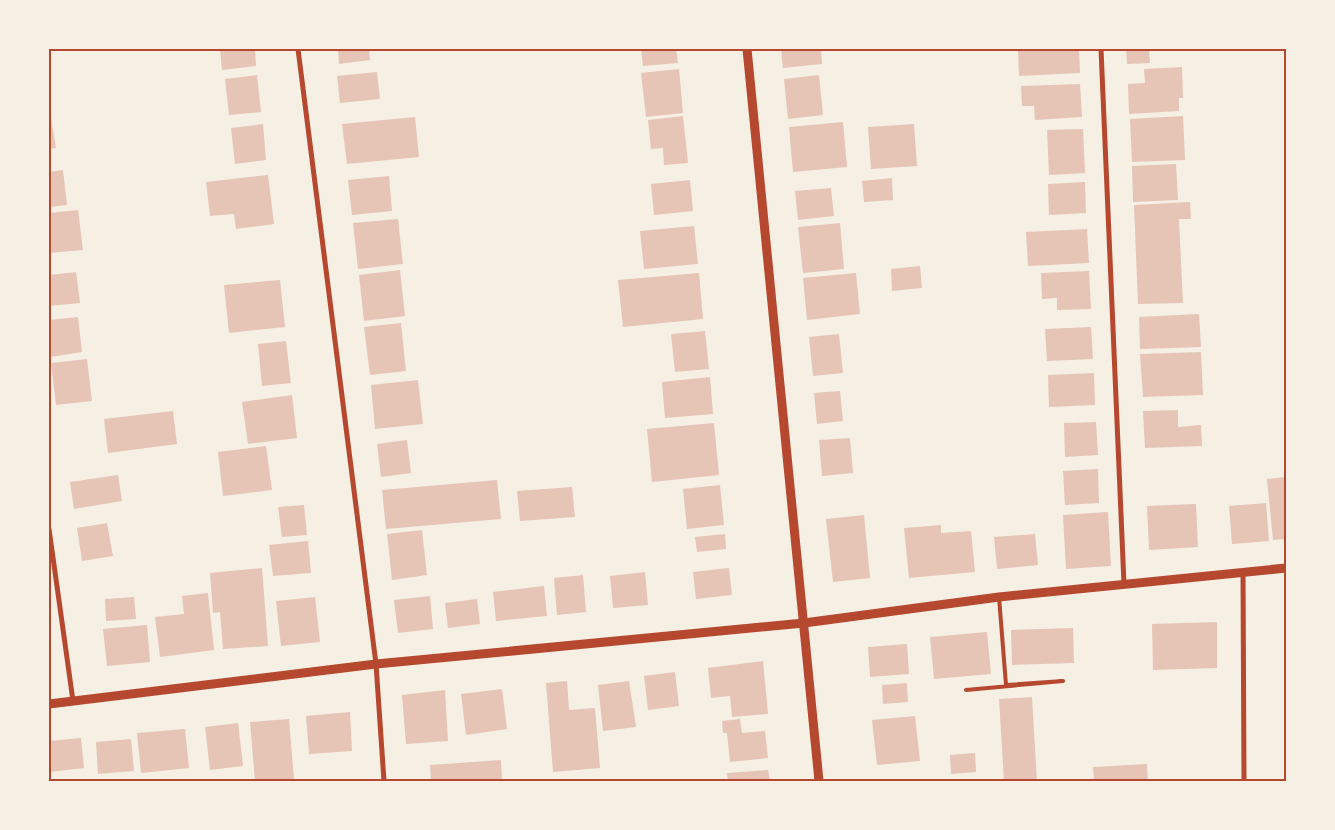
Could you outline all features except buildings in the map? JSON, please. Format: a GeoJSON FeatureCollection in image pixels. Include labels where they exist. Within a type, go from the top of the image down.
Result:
{"type":"FeatureCollection","features":[{"type":"Feature","properties":{"kind":"street"},"geometry":{"type":"LineString","coordinates":[[298,49],[376,664],[384,781]]}},
{"type":"Feature","properties":{"kind":"street"},"geometry":{"type":"LineString","coordinates":[[747,49],[819,781]]}},
{"type":"Feature","properties":{"kind":"street"},"geometry":{"type":"LineString","coordinates":[[1101,49],[1124,584]]}},
{"type":"Feature","properties":{"kind":"street"},"geometry":{"type":"LineString","coordinates":[[49,529],[73,701]]}},
{"type":"Feature","properties":{"kind":"street"},"geometry":{"type":"LineString","coordinates":[[49,704],[376,664],[804,622],[999,597],[1286,568]]}},
{"type":"Feature","properties":{"kind":"street"},"geometry":{"type":"LineString","coordinates":[[1243,572],[1244,781]]}},
{"type":"Feature","properties":{"kind":"lane"},"geometry":{"type":"LineString","coordinates":[[966,690],[1063,681],[1006,685],[999,597]]}}]}
